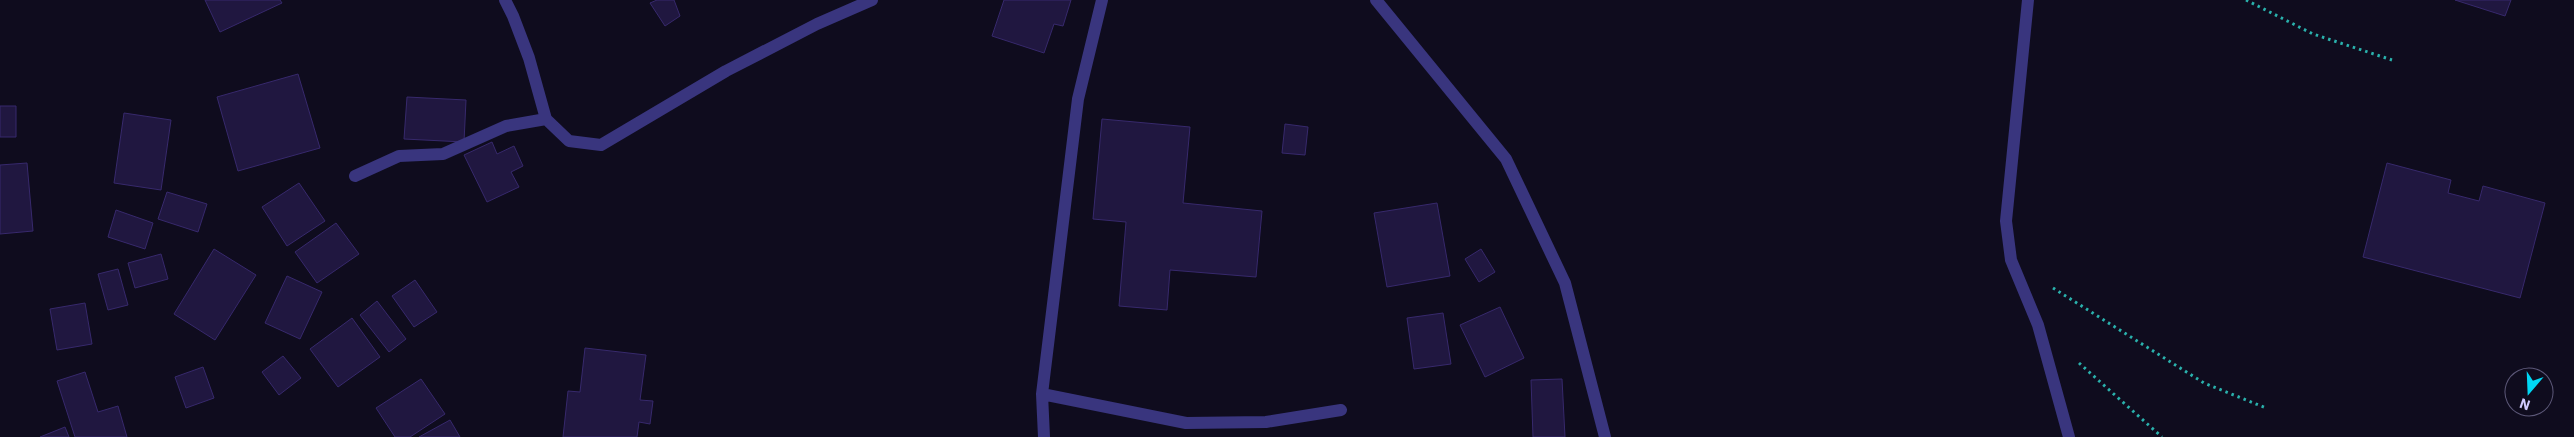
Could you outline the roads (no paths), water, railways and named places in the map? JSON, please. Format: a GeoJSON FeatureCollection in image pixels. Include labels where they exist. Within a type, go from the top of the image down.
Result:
{"type":"FeatureCollection","features":[{"type":"Feature","properties":{"kind":"street"},"geometry":{"type":"LineString","coordinates":[[505,0],[529,58],[546,119],[569,141],[600,145],[726,71],[817,24],[872,0]]}},
{"type":"Feature","properties":{"kind":"street"},"geometry":{"type":"LineString","coordinates":[[1044,437],[1042,394],[1078,99],[1102,0]]}},
{"type":"Feature","properties":{"kind":"street"},"geometry":{"type":"LineString","coordinates":[[1376,0],[1506,159],[1565,283],[1605,437]]}},
{"type":"Feature","properties":{"kind":"street"},"geometry":{"type":"LineString","coordinates":[[2028,0],[2006,221],[2011,260],[2038,326],[2069,437]]}},
{"type":"Feature","properties":{"kind":"street"},"geometry":{"type":"LineString","coordinates":[[354,176],[399,156],[443,154],[506,126],[546,119]]}},
{"type":"Feature","properties":{"kind":"street"},"geometry":{"type":"LineString","coordinates":[[1042,394],[1186,423],[1266,422],[1340,410]]}}]}
